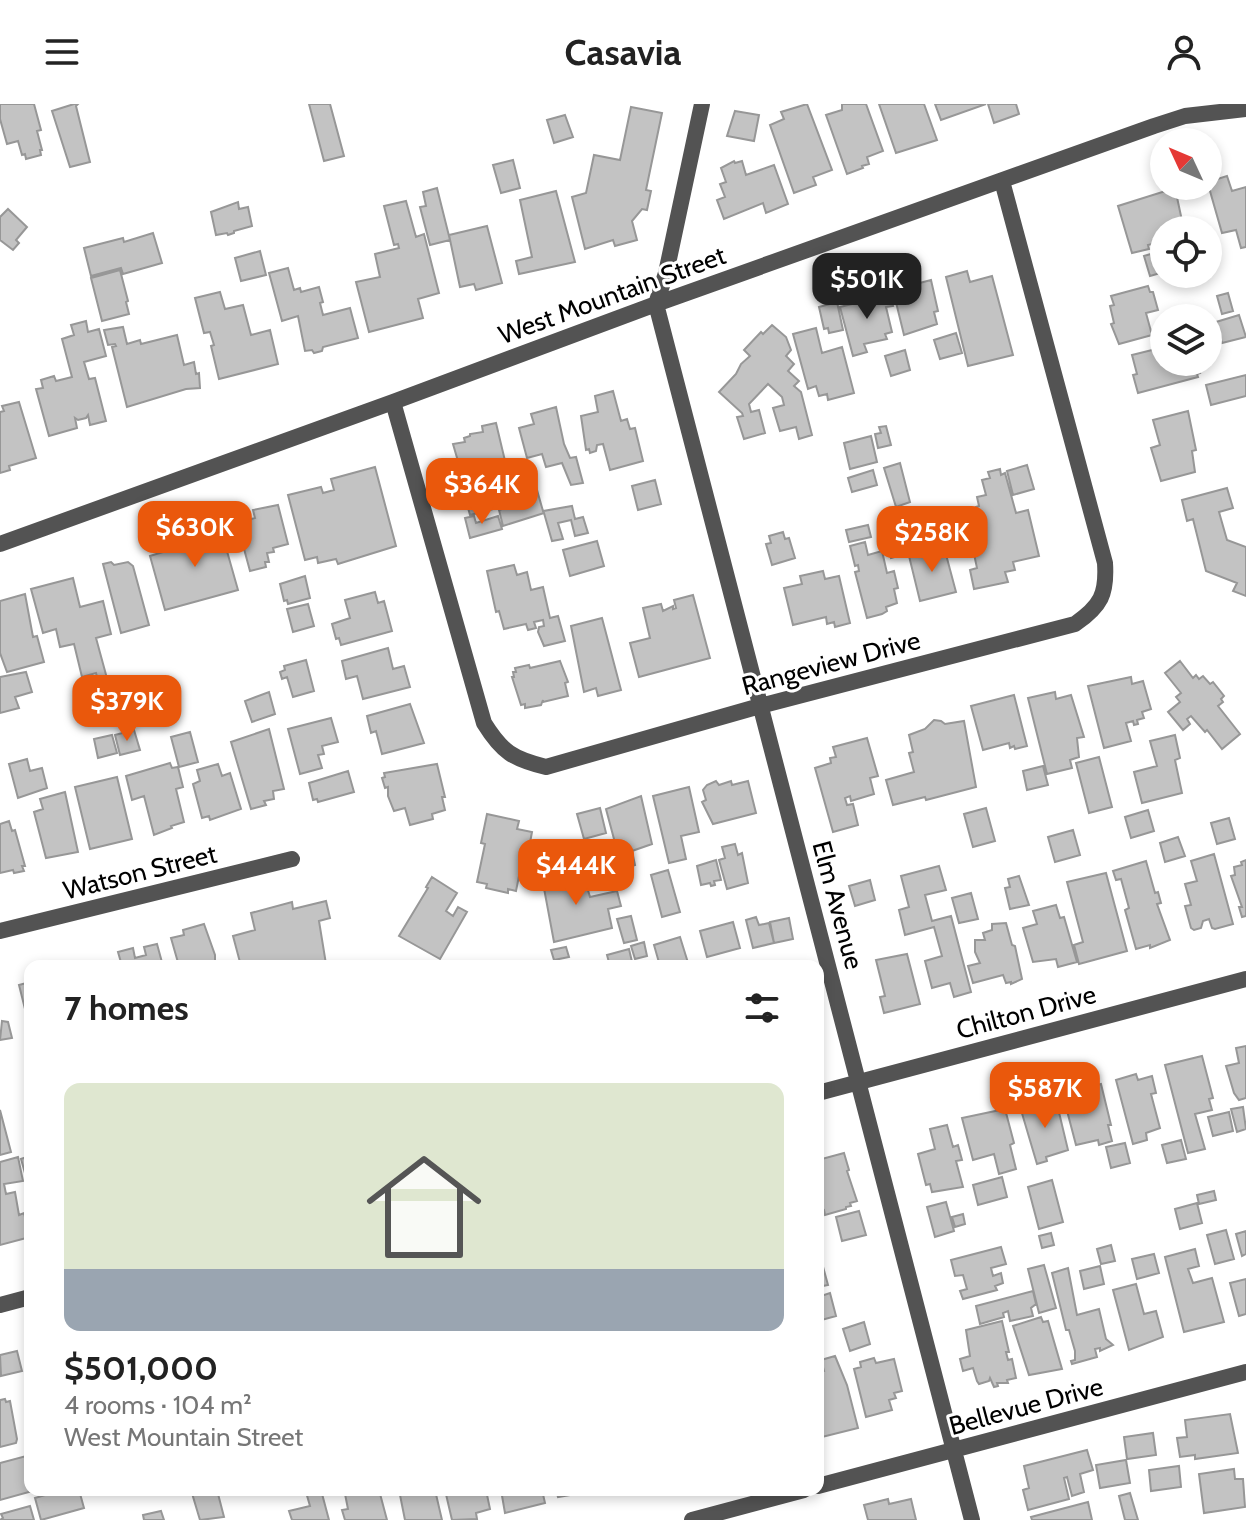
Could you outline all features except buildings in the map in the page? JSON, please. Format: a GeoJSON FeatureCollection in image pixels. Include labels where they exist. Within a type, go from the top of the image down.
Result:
{"type":"FeatureCollection","features":[{"type":"Feature","properties":{"kind":"street"},"geometry":{"type":"LineString","coordinates":[[656,304],[666,273],[702,104]]}},
{"type":"Feature","properties":{"kind":"street","name":"West Mountain Street"},"geometry":{"type":"LineString","coordinates":[[0,544],[1002,181],[1183,110],[1246,109]]}},
{"type":"Feature","properties":{"kind":"street","name":"Rangeview Drive"},"geometry":{"type":"LineString","coordinates":[[393,402],[484,723],[498,745],[518,760],[546,767],[760,706],[1075,624],[1090,614],[1101,600],[1107,583],[1105,563],[1002,181]]}},
{"type":"Feature","properties":{"kind":"street","name":"Elm Avenue"},"geometry":{"type":"LineString","coordinates":[[656,304],[972,1520]]}},
{"type":"Feature","properties":{"kind":"street","name":"Watson Street"},"geometry":{"type":"LineString","coordinates":[[0,931],[292,859]]}},
{"type":"Feature","properties":{"kind":"street","name":"Chilton Drive"},"geometry":{"type":"LineString","coordinates":[[824,1091],[1246,979]]}},
{"type":"Feature","properties":{"kind":"street"},"geometry":{"type":"LineString","coordinates":[[0,1305],[24,1299]]}},
{"type":"Feature","properties":{"kind":"street","name":"Bellevue Drive"},"geometry":{"type":"LineString","coordinates":[[824,1484],[1246,1372]]}},
{"type":"Feature","properties":{"kind":"street"},"geometry":{"type":"LineString","coordinates":[[692,1520],[752,1512],[790,1496]]}}]}
